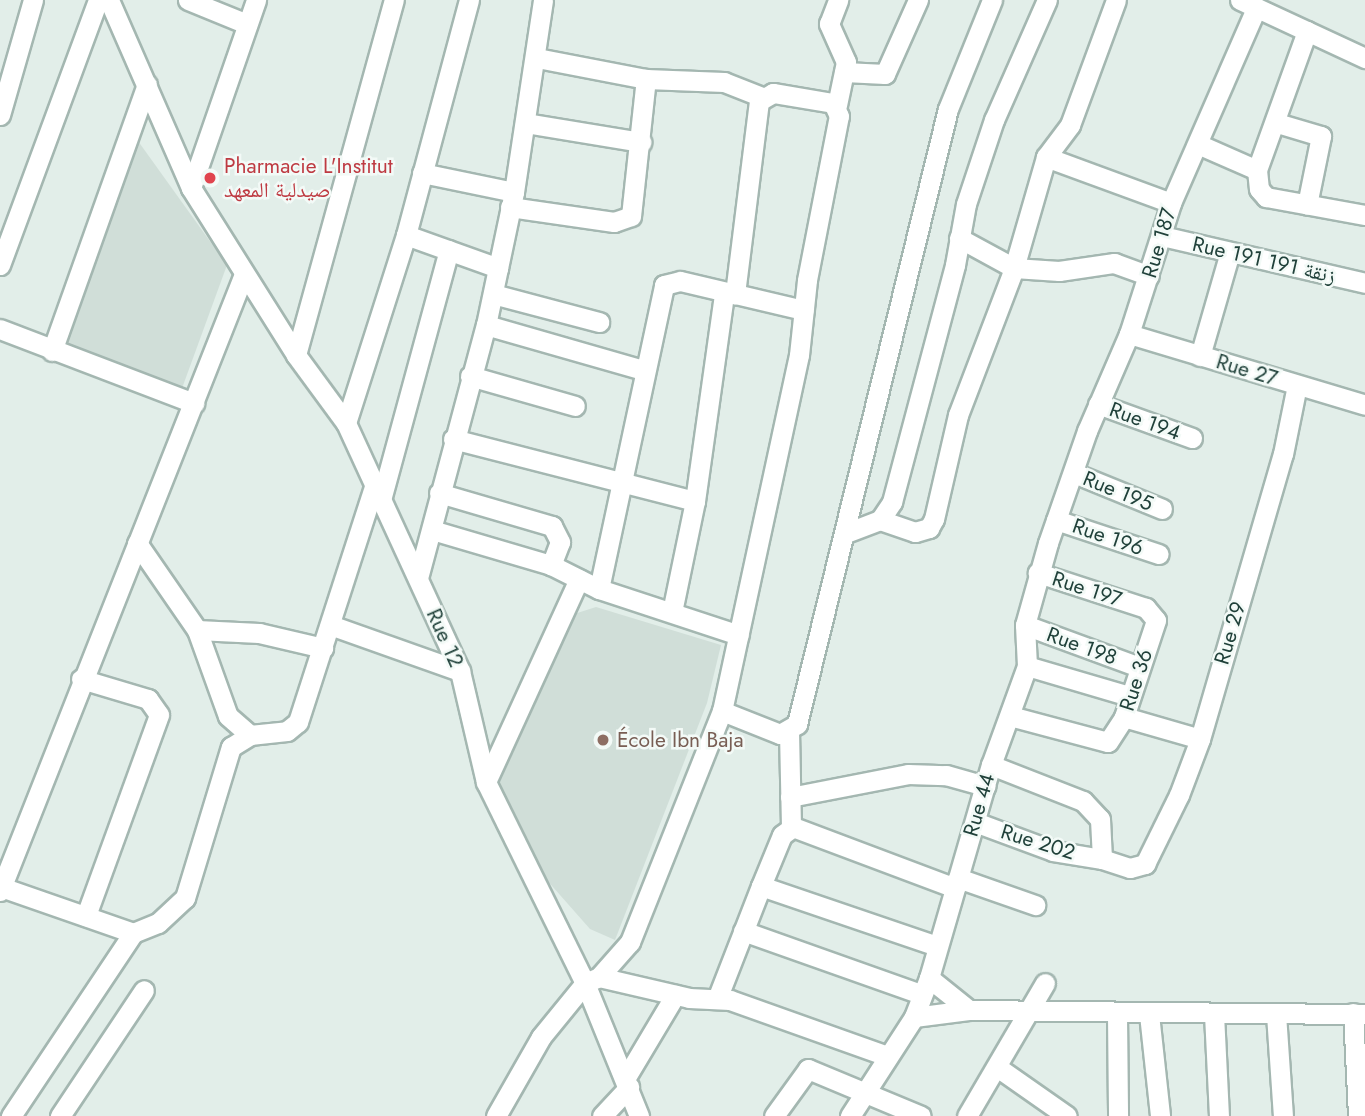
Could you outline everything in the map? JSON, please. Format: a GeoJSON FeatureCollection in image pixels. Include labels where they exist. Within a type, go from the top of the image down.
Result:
{"type":"FeatureCollection","features":[{"type":"Feature","properties":{"kind":"street"},"geometry":{"type":"LineString","coordinates":[[0,115],[33,0]]}},
{"type":"Feature","properties":{"kind":"street"},"geometry":{"type":"LineString","coordinates":[[0,265],[98,0]]}},
{"type":"Feature","properties":{"kind":"street","name":"Rue 12"},"geometry":{"type":"LineString","coordinates":[[109,0],[191,188],[296,355],[346,423],[460,671],[486,782],[592,980],[639,1116]]}},
{"type":"Feature","properties":{"kind":"street"},"geometry":{"type":"LineString","coordinates":[[188,0],[247,24]]}},
{"type":"Feature","properties":{"kind":"street"},"geometry":{"type":"LineString","coordinates":[[191,188],[256,0]]}},
{"type":"Feature","properties":{"kind":"street"},"geometry":{"type":"LineString","coordinates":[[296,355],[394,0]]}},
{"type":"Feature","properties":{"kind":"street"},"geometry":{"type":"LineString","coordinates":[[346,423],[406,235],[469,0]]}},
{"type":"Feature","properties":{"kind":"street"},"geometry":{"type":"LineString","coordinates":[[418,578],[493,294],[537,58],[543,0]]}},
{"type":"Feature","properties":{"kind":"street"},"geometry":{"type":"LineString","coordinates":[[496,1116],[541,1037],[592,980],[622,953],[638,925],[722,711],[799,355],[804,310],[839,116],[837,105],[845,56],[829,24],[838,0]]}},
{"type":"Feature","properties":{"kind":"street"},"geometry":{"type":"LineString","coordinates":[[844,72],[885,74],[918,0]]}},
{"type":"Feature","properties":{"kind":"street"},"geometry":{"type":"LineString","coordinates":[[722,711],[748,725],[780,734],[797,724],[804,705],[948,108],[992,0]]}},
{"type":"Feature","properties":{"kind":"street"},"geometry":{"type":"LineString","coordinates":[[846,533],[880,520],[892,502],[959,238],[994,120],[1047,0]]}},
{"type":"Feature","properties":{"kind":"street"},"geometry":{"type":"LineString","coordinates":[[880,520],[915,532],[929,528],[934,519],[958,415],[1014,268],[1046,157],[1070,125],[1116,0]]}},
{"type":"Feature","properties":{"kind":"street"},"geometry":{"type":"LineString","coordinates":[[1248,4],[1365,58]]}},
{"type":"Feature","properties":{"kind":"street","name":"Rue 187"},"geometry":{"type":"LineString","coordinates":[[1073,477],[1098,404],[1129,334],[1171,203],[1200,145],[1248,4]]}},
{"type":"Feature","properties":{"kind":"street"},"geometry":{"type":"LineString","coordinates":[[1307,32],[1277,123],[1257,170],[1259,189],[1266,197],[1365,215]]}},
{"type":"Feature","properties":{"kind":"street"},"geometry":{"type":"LineString","coordinates":[[537,58],[646,79],[724,82],[762,97],[782,93],[837,105]]}},
{"type":"Feature","properties":{"kind":"street"},"geometry":{"type":"LineString","coordinates":[[422,173],[512,200],[614,222],[627,220],[635,208],[646,79]]}},
{"type":"Feature","properties":{"kind":"street"},"geometry":{"type":"LineString","coordinates":[[52,351],[147,84]]}},
{"type":"Feature","properties":{"kind":"street"},"geometry":{"type":"LineString","coordinates":[[672,612],[695,501],[730,295],[757,112],[762,97]]}},
{"type":"Feature","properties":{"kind":"street"},"geometry":{"type":"LineString","coordinates":[[525,123],[641,142]]}},
{"type":"Feature","properties":{"kind":"street"},"geometry":{"type":"LineString","coordinates":[[1277,123],[1321,136],[1307,205]]}},
{"type":"Feature","properties":{"kind":"street"},"geometry":{"type":"LineString","coordinates":[[1200,145],[1257,170]]}},
{"type":"Feature","properties":{"kind":"street"},"geometry":{"type":"LineString","coordinates":[[1046,157],[1171,203]]}},
{"type":"Feature","properties":{"kind":"street"},"geometry":{"type":"LineString","coordinates":[[406,235],[498,268]]}},
{"type":"Feature","properties":{"kind":"street","name":"Rue 191 زنقة 191"},"geometry":{"type":"LineString","coordinates":[[1162,236],[1365,283]]}},
{"type":"Feature","properties":{"kind":"street"},"geometry":{"type":"LineString","coordinates":[[959,238],[1014,268],[1059,271],[1114,263],[1149,276]]}},
{"type":"Feature","properties":{"kind":"street"},"geometry":{"type":"LineString","coordinates":[[11,1116],[133,933],[158,923],[185,898],[227,752],[250,735],[287,731],[298,722],[378,492],[450,250]]}},
{"type":"Feature","properties":{"kind":"street"},"geometry":{"type":"LineString","coordinates":[[1200,356],[1230,252]]}},
{"type":"Feature","properties":{"kind":"street"},"geometry":{"type":"LineString","coordinates":[[133,933],[2,890],[81,679],[244,274]]}},
{"type":"Feature","properties":{"kind":"street"},"geometry":{"type":"LineString","coordinates":[[599,589],[623,484],[643,370],[664,285],[680,281],[730,295],[804,310]]}},
{"type":"Feature","properties":{"kind":"street"},"geometry":{"type":"LineString","coordinates":[[493,294],[599,322]]}},
{"type":"Feature","properties":{"kind":"street"},"geometry":{"type":"LineString","coordinates":[[486,326],[643,370]]}},
{"type":"Feature","properties":{"kind":"street"},"geometry":{"type":"LineString","coordinates":[[0,330],[194,403]]}},
{"type":"Feature","properties":{"kind":"street","name":"Rue 27"},"geometry":{"type":"LineString","coordinates":[[1129,334],[1365,405]]}},
{"type":"Feature","properties":{"kind":"street"},"geometry":{"type":"LineString","coordinates":[[470,376],[575,407]]}},
{"type":"Feature","properties":{"kind":"street","name":"Rue 29"},"geometry":{"type":"LineString","coordinates":[[1136,869],[1145,864],[1164,829],[1200,738],[1283,454],[1297,385]]}},
{"type":"Feature","properties":{"kind":"street","name":"Rue 194"},"geometry":{"type":"LineString","coordinates":[[1098,404],[1192,438]]}},
{"type":"Feature","properties":{"kind":"street"},"geometry":{"type":"LineString","coordinates":[[453,439],[695,501]]}},
{"type":"Feature","properties":{"kind":"street","name":"Rue 195"},"geometry":{"type":"LineString","coordinates":[[1073,477],[1162,509]]}},
{"type":"Feature","properties":{"kind":"street","name":"Rue 44"},"geometry":{"type":"LineString","coordinates":[[850,1116],[914,1017],[925,986],[991,765],[1027,666],[1025,625],[1038,573],[1073,477]]}},
{"type":"Feature","properties":{"kind":"street"},"geometry":{"type":"LineString","coordinates":[[439,493],[552,526],[561,542],[551,565]]}},
{"type":"Feature","properties":{"kind":"street","name":"Rue 196"},"geometry":{"type":"LineString","coordinates":[[1056,520],[1159,554]]}},
{"type":"Feature","properties":{"kind":"street"},"geometry":{"type":"LineString","coordinates":[[432,530],[551,565],[599,589],[739,635]]}},
{"type":"Feature","properties":{"kind":"street"},"geometry":{"type":"LineString","coordinates":[[137,543],[197,630],[228,716],[250,735]]}},
{"type":"Feature","properties":{"kind":"street","name":"Rue 197"},"geometry":{"type":"LineString","coordinates":[[1038,573],[1136,605]]}},
{"type":"Feature","properties":{"kind":"street"},"geometry":{"type":"LineString","coordinates":[[486,782],[579,579]]}},
{"type":"Feature","properties":{"kind":"street","name":"Rue 36"},"geometry":{"type":"LineString","coordinates":[[1010,716],[1088,739],[1108,742],[1124,717],[1156,620],[1151,611],[1136,605]]}},
{"type":"Feature","properties":{"kind":"street"},"geometry":{"type":"LineString","coordinates":[[330,625],[460,671]]}},
{"type":"Feature","properties":{"kind":"street","name":"Rue 198"},"geometry":{"type":"LineString","coordinates":[[1025,625],[1139,667]]}},
{"type":"Feature","properties":{"kind":"street"},"geometry":{"type":"LineString","coordinates":[[197,630],[259,633],[323,648]]}},
{"type":"Feature","properties":{"kind":"street"},"geometry":{"type":"LineString","coordinates":[[1027,666],[1129,696]]}},
{"type":"Feature","properties":{"kind":"street"},"geometry":{"type":"LineString","coordinates":[[81,679],[148,699],[159,715],[86,916]]}},
{"type":"Feature","properties":{"kind":"street"},"geometry":{"type":"LineString","coordinates":[[1124,717],[1200,738]]}},
{"type":"Feature","properties":{"kind":"street"},"geometry":{"type":"LineString","coordinates":[[789,731],[791,827]]}},
{"type":"Feature","properties":{"kind":"street"},"geometry":{"type":"LineString","coordinates":[[991,765],[1083,800],[1100,819],[1102,859]]}},
{"type":"Feature","properties":{"kind":"street"},"geometry":{"type":"LineString","coordinates":[[790,797],[908,774],[946,775],[985,786]]}},
{"type":"Feature","properties":{"kind":"street","name":"Rue 202"},"geometry":{"type":"LineString","coordinates":[[975,822],[1054,851],[1102,859],[1136,869]]}},
{"type":"Feature","properties":{"kind":"street"},"geometry":{"type":"LineString","coordinates":[[791,827],[956,883],[1035,905]]}},
{"type":"Feature","properties":{"kind":"street"},"geometry":{"type":"LineString","coordinates":[[717,999],[782,835],[791,827]]}},
{"type":"Feature","properties":{"kind":"street"},"geometry":{"type":"LineString","coordinates":[[761,886],[937,946]]}},
{"type":"Feature","properties":{"kind":"street"},"geometry":{"type":"LineString","coordinates":[[743,932],[925,986],[969,1010]]}},
{"type":"Feature","properties":{"kind":"street"},"geometry":{"type":"LineString","coordinates":[[592,980],[675,995],[717,999],[887,1056]]}},
{"type":"Feature","properties":{"kind":"street"},"geometry":{"type":"LineString","coordinates":[[970,1112],[1045,983]]}},
{"type":"Feature","properties":{"kind":"street"},"geometry":{"type":"LineString","coordinates":[[60,1116],[144,990]]}},
{"type":"Feature","properties":{"kind":"street"},"geometry":{"type":"LineString","coordinates":[[602,1116],[627,1083],[675,995]]}},
{"type":"Feature","properties":{"kind":"street"},"geometry":{"type":"LineString","coordinates":[[914,1017],[969,1010],[1117,1015],[1359,1014],[1358,1116]]}},
{"type":"Feature","properties":{"kind":"street"},"geometry":{"type":"LineString","coordinates":[[1149,1014],[1160,1116]]}},
{"type":"Feature","properties":{"kind":"street"},"geometry":{"type":"LineString","coordinates":[[1214,1014],[1219,1116]]}},
{"type":"Feature","properties":{"kind":"street"},"geometry":{"type":"LineString","coordinates":[[1276,1014],[1283,1116]]}},
{"type":"Feature","properties":{"kind":"street"},"geometry":{"type":"LineString","coordinates":[[1117,1015],[1118,1116]]}},
{"type":"Feature","properties":{"kind":"street"},"geometry":{"type":"LineString","coordinates":[[998,1067],[1067,1116]]}},
{"type":"Feature","properties":{"kind":"street"},"geometry":{"type":"LineString","coordinates":[[774,1116],[808,1069],[866,1091],[909,1113]]}},
{"type":"Feature","properties":{"kind":"shaded area"},"geometry":{"type":"Polygon","coordinates":[[[138,141],[227,265],[181,391],[55,349],[138,141]]]}},
{"type":"Feature","properties":{"kind":"shaded area","name":"École Ibn Baja"},"geometry":{"type":"Polygon","coordinates":[[[596,607],[721,645],[707,703],[615,940],[590,929],[545,878],[496,776],[571,615],[596,607]]]}},
{"type":"Feature","properties":{"kind":"place","name":"Pharmacie L'Institut صيدلية المعهد"},"geometry":{"type":"Point","coordinates":[210,178]}},
{"type":"Feature","properties":{"kind":"place","name":"École Ibn Baja"},"geometry":{"type":"Point","coordinates":[603,740]}}]}
